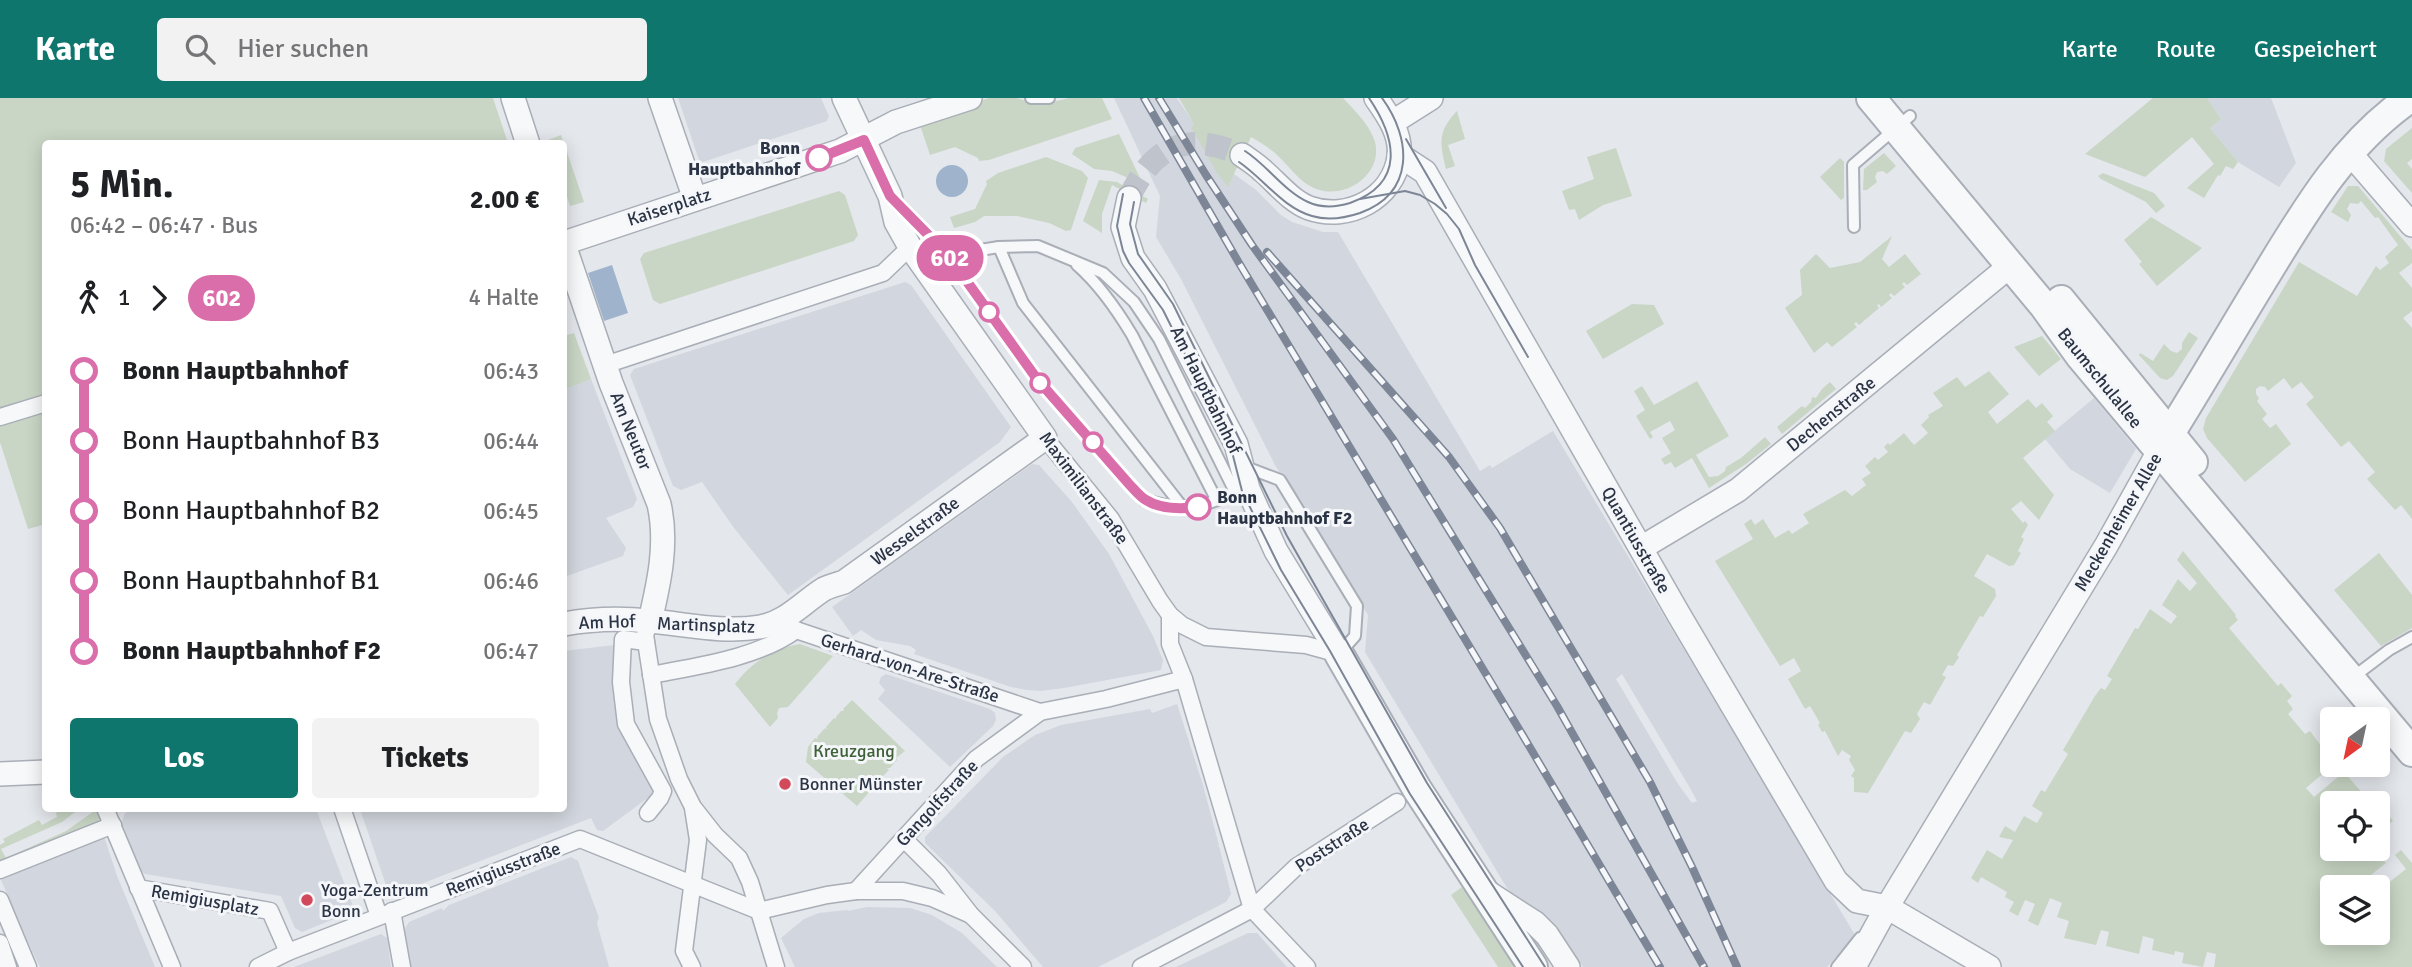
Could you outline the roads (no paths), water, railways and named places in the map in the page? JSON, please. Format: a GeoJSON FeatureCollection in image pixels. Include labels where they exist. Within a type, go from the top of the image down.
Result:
{"type":"FeatureCollection","features":[{"type":"Feature","properties":{"kind":"street"},"geometry":{"type":"LineString","coordinates":[[513,98],[527,140]]}},
{"type":"Feature","properties":{"kind":"street"},"geometry":{"type":"LineString","coordinates":[[660,98],[695,199]]}},
{"type":"Feature","properties":{"kind":"street","name":"Maximilianstraße"},"geometry":{"type":"LineString","coordinates":[[844,98],[890,196],[896,222],[910,247],[1045,438],[1111,519],[1170,615],[1170,644],[1184,679],[1252,909],[1307,967]]}},
{"type":"Feature","properties":{"kind":"street","name":"Kaiserplatz"},"geometry":{"type":"LineString","coordinates":[[567,243],[840,151],[896,121],[970,98]]}},
{"type":"Feature","properties":{"kind":"street"},"geometry":{"type":"LineString","coordinates":[[1242,155],[1308,208],[1327,211],[1366,204],[1380,195],[1393,177],[1399,155],[1393,122],[1376,98]]}},
{"type":"Feature","properties":{"kind":"street"},"geometry":{"type":"LineString","coordinates":[[1393,122],[1431,98]]}},
{"type":"Feature","properties":{"kind":"street","name":"Baumschulallee"},"geometry":{"type":"LineString","coordinates":[[1871,98],[1901,114],[2165,442],[2357,673],[2412,752]]}},
{"type":"Feature","properties":{"kind":"street","name":"Meckenheimer Allee"},"geometry":{"type":"LineString","coordinates":[[1854,967],[1887,907],[2301,217],[2349,152],[2373,126],[2410,98]]}},
{"type":"Feature","properties":{"kind":"street","name":"Baumschulallee"},"geometry":{"type":"LineString","coordinates":[[1901,114],[2014,262],[2080,356],[2165,442]]}},
{"type":"Feature","properties":{"kind":"street"},"geometry":{"type":"LineString","coordinates":[[2349,152],[2412,225]]}},
{"type":"Feature","properties":{"kind":"street","name":"Quantiusstraße"},"geometry":{"type":"LineString","coordinates":[[1399,155],[1425,172],[1836,881],[1857,901],[1887,907],[1989,967]]}},
{"type":"Feature","properties":{"kind":"street","name":"Am Hauptbahnhof"},"geometry":{"type":"LineString","coordinates":[[1129,198],[1123,227],[1133,258],[1155,289],[1236,444],[1243,466],[1241,491],[1417,789],[1533,967]]}},
{"type":"Feature","properties":{"kind":"street"},"geometry":{"type":"LineString","coordinates":[[606,365],[883,273],[907,250]]}},
{"type":"Feature","properties":{"kind":"street","name":"Am Neutor"},"geometry":{"type":"LineString","coordinates":[[567,253],[606,365],[664,499],[659,584],[648,631]]}},
{"type":"Feature","properties":{"kind":"street","name":"Dechenstraße"},"geometry":{"type":"LineString","coordinates":[[1641,548],[1738,490],[2014,262]]}},
{"type":"Feature","properties":{"kind":"street"},"geometry":{"type":"LineString","coordinates":[[0,417],[36,409]]}},
{"type":"Feature","properties":{"kind":"street","name":"Wesselstraße"},"geometry":{"type":"LineString","coordinates":[[789,625],[826,588],[844,582],[1045,438]]}},
{"type":"Feature","properties":{"kind":"street"},"geometry":{"type":"LineString","coordinates":[[1170,615],[1182,625],[1206,637],[1306,645],[1339,654]]}},
{"type":"Feature","properties":{"kind":"street","name":"Am Hof"},"geometry":{"type":"LineString","coordinates":[[567,623],[584,620],[648,631]]}},
{"type":"Feature","properties":{"kind":"street","name":"Martinsplatz"},"geometry":{"type":"LineString","coordinates":[[648,814],[663,791],[626,724],[621,682],[623,639],[648,631],[789,625],[786,638],[728,660],[651,675]]}},
{"type":"Feature","properties":{"kind":"street","name":"Gerhard-von-Are-Straße"},"geometry":{"type":"LineString","coordinates":[[789,625],[1040,712]]}},
{"type":"Feature","properties":{"kind":"street","name":"Martinsplatz"},"geometry":{"type":"LineString","coordinates":[[648,631],[658,719],[693,807]]}},
{"type":"Feature","properties":{"kind":"street","name":"Baumschulallee"},"geometry":{"type":"LineString","coordinates":[[2357,673],[2412,728]]}},
{"type":"Feature","properties":{"kind":"street","name":"Gangolfstraße"},"geometry":{"type":"LineString","coordinates":[[856,891],[976,759],[1040,712],[1184,679]]}},
{"type":"Feature","properties":{"kind":"street"},"geometry":{"type":"LineString","coordinates":[[0,774],[42,772]]}},
{"type":"Feature","properties":{"kind":"street"},"geometry":{"type":"LineString","coordinates":[[692,967],[684,951],[698,840],[693,807]]}},
{"type":"Feature","properties":{"kind":"street"},"geometry":{"type":"LineString","coordinates":[[693,807],[715,835],[739,858],[760,911],[776,967]]}},
{"type":"Feature","properties":{"kind":"street","name":"Poststraße"},"geometry":{"type":"LineString","coordinates":[[1141,967],[1252,909],[1296,867],[1390,811]]}},
{"type":"Feature","properties":{"kind":"street","name":"Remigiusplatz"},"geometry":{"type":"LineString","coordinates":[[107,812],[172,967]]}},
{"type":"Feature","properties":{"kind":"street"},"geometry":{"type":"LineString","coordinates":[[344,812],[386,914],[402,967]]}},
{"type":"Feature","properties":{"kind":"street"},"geometry":{"type":"LineString","coordinates":[[1,869],[113,825]]}},
{"type":"Feature","properties":{"kind":"street"},"geometry":{"type":"LineString","coordinates":[[904,839],[939,874],[971,915],[1023,967]]}},
{"type":"Feature","properties":{"kind":"street","name":"Remigiusstraße"},"geometry":{"type":"LineString","coordinates":[[258,967],[288,952],[386,914],[586,842],[691,883]]}},
{"type":"Feature","properties":{"kind":"street","name":"Poststraße"},"geometry":{"type":"LineString","coordinates":[[1280,882],[1307,875]]}},
{"type":"Feature","properties":{"kind":"street"},"geometry":{"type":"LineString","coordinates":[[691,883],[760,911],[827,895],[856,891],[903,891],[932,898],[971,915]]}},
{"type":"Feature","properties":{"kind":"street","name":"Remigiusplatz"},"geometry":{"type":"LineString","coordinates":[[138,888],[270,911],[288,952]]}},
{"type":"Feature","properties":{"kind":"street","name":"Am Hauptbahnhof"},"geometry":{"type":"LineString","coordinates":[[1483,890],[1535,923],[1547,935],[1568,967]]}},
{"type":"Feature","properties":{"kind":"street"},"geometry":{"type":"LineString","coordinates":[[0,900],[28,967]]}},
{"type":"Feature","properties":{"kind":"street"},"geometry":{"type":"LineString","coordinates":[[0,943],[8,967]]}},
{"type":"Feature","properties":{"kind":"lane"},"geometry":{"type":"LineString","coordinates":[[1031,98],[1049,98]]}},
{"type":"Feature","properties":{"kind":"lane"},"geometry":{"type":"LineString","coordinates":[[1854,227],[1853,165],[1901,114]]}},
{"type":"Feature","properties":{"kind":"lane"},"geometry":{"type":"LineString","coordinates":[[890,196],[948,255],[1037,379],[1144,500],[1184,509],[1198,507],[1241,491],[1158,339],[1134,302],[1103,273],[1038,246],[999,247],[948,255]]}},
{"type":"Feature","properties":{"kind":"lane"},"geometry":{"type":"LineString","coordinates":[[999,247],[1023,303],[1184,509]]}},
{"type":"Feature","properties":{"kind":"lane"},"geometry":{"type":"LineString","coordinates":[[1066,256],[1089,276],[1117,310],[1216,499]]}},
{"type":"Feature","properties":{"kind":"lane"},"geometry":{"type":"LineString","coordinates":[[1243,466],[1280,480],[1357,607],[1354,636],[1339,654]]}},
{"type":"Feature","properties":{"kind":"lane"},"geometry":{"type":"LineString","coordinates":[[2357,673],[2412,637]]}},
{"type":"Feature","properties":{"kind":"lane"},"geometry":{"type":"LineString","coordinates":[[1837,967],[1887,907]]}},
{"type":"Feature","properties":{"kind":"water"},"geometry":{"type":"Polygon","coordinates":[[[952,165],[963,170],[968,181],[963,192],[952,197],[941,192],[936,181],[941,170],[952,165]]]}},
{"type":"Feature","properties":{"kind":"water"},"geometry":{"type":"Polygon","coordinates":[[[612,265],[628,313],[604,321],[588,273],[612,265]]]}},
{"type":"Feature","properties":{"kind":"tunnel"},"geometry":{"type":"LineString","coordinates":[[1129,198],[1149,166],[1174,148],[1188,144],[1205,144],[1242,155]]}},
{"type":"Feature","properties":{"kind":"tram line"},"geometry":{"type":"LineString","coordinates":[[1245,151],[1291,191],[1308,202],[1329,206],[1350,203],[1380,184],[1388,172],[1391,158],[1385,128],[1369,98]]}},
{"type":"Feature","properties":{"kind":"tram line"},"geometry":{"type":"LineString","coordinates":[[1239,162],[1283,200],[1302,212],[1330,219],[1360,213],[1378,204],[1391,192],[1399,179],[1403,163],[1399,130],[1382,98]]}},
{"type":"Feature","properties":{"kind":"tram line"},"geometry":{"type":"LineString","coordinates":[[1406,139],[1446,208]]}},
{"type":"Feature","properties":{"kind":"tram line"},"geometry":{"type":"LineString","coordinates":[[1360,199],[1405,191],[1420,195],[1447,214],[1459,229],[1475,265],[1528,357]]}},
{"type":"Feature","properties":{"kind":"tram line"},"geometry":{"type":"LineString","coordinates":[[1123,194],[1117,226],[1123,251],[1163,310],[1230,444],[1242,491],[1281,570],[1410,794],[1523,967]]}},
{"type":"Feature","properties":{"kind":"tram line"},"geometry":{"type":"LineString","coordinates":[[1134,202],[1130,224],[1138,254],[1173,304],[1287,536],[1427,783],[1545,967]]}},
{"type":"Feature","properties":{"kind":"railway"},"geometry":{"type":"LineString","coordinates":[[1144,98],[1239,263],[1660,967]]}},
{"type":"Feature","properties":{"kind":"railway"},"geometry":{"type":"LineString","coordinates":[[1159,98],[1252,245],[1393,439],[1557,706],[1704,967]]}},
{"type":"Feature","properties":{"kind":"railway"},"geometry":{"type":"LineString","coordinates":[[1267,252],[1449,457],[1500,528],[1650,782],[1737,967]]}},
{"type":"Feature","properties":{"kind":"place","name":"Bonn Hauptbahnhof"},"geometry":{"type":"Point","coordinates":[819,158]}},
{"type":"Feature","properties":{"kind":"place","name":"Bonn Hauptbahnhof F2"},"geometry":{"type":"Point","coordinates":[1198,507]}},
{"type":"Feature","properties":{"kind":"place","name":"Bonner Münster"},"geometry":{"type":"Point","coordinates":[785,784]}},
{"type":"Feature","properties":{"kind":"place","name":"Yoga-Zentrum Bonn"},"geometry":{"type":"Point","coordinates":[307,900]}},
{"type":"Feature","properties":{"kind":"park label","name":"Kreuzgang"},"geometry":{"type":"Point","coordinates":[854,751]}}]}
